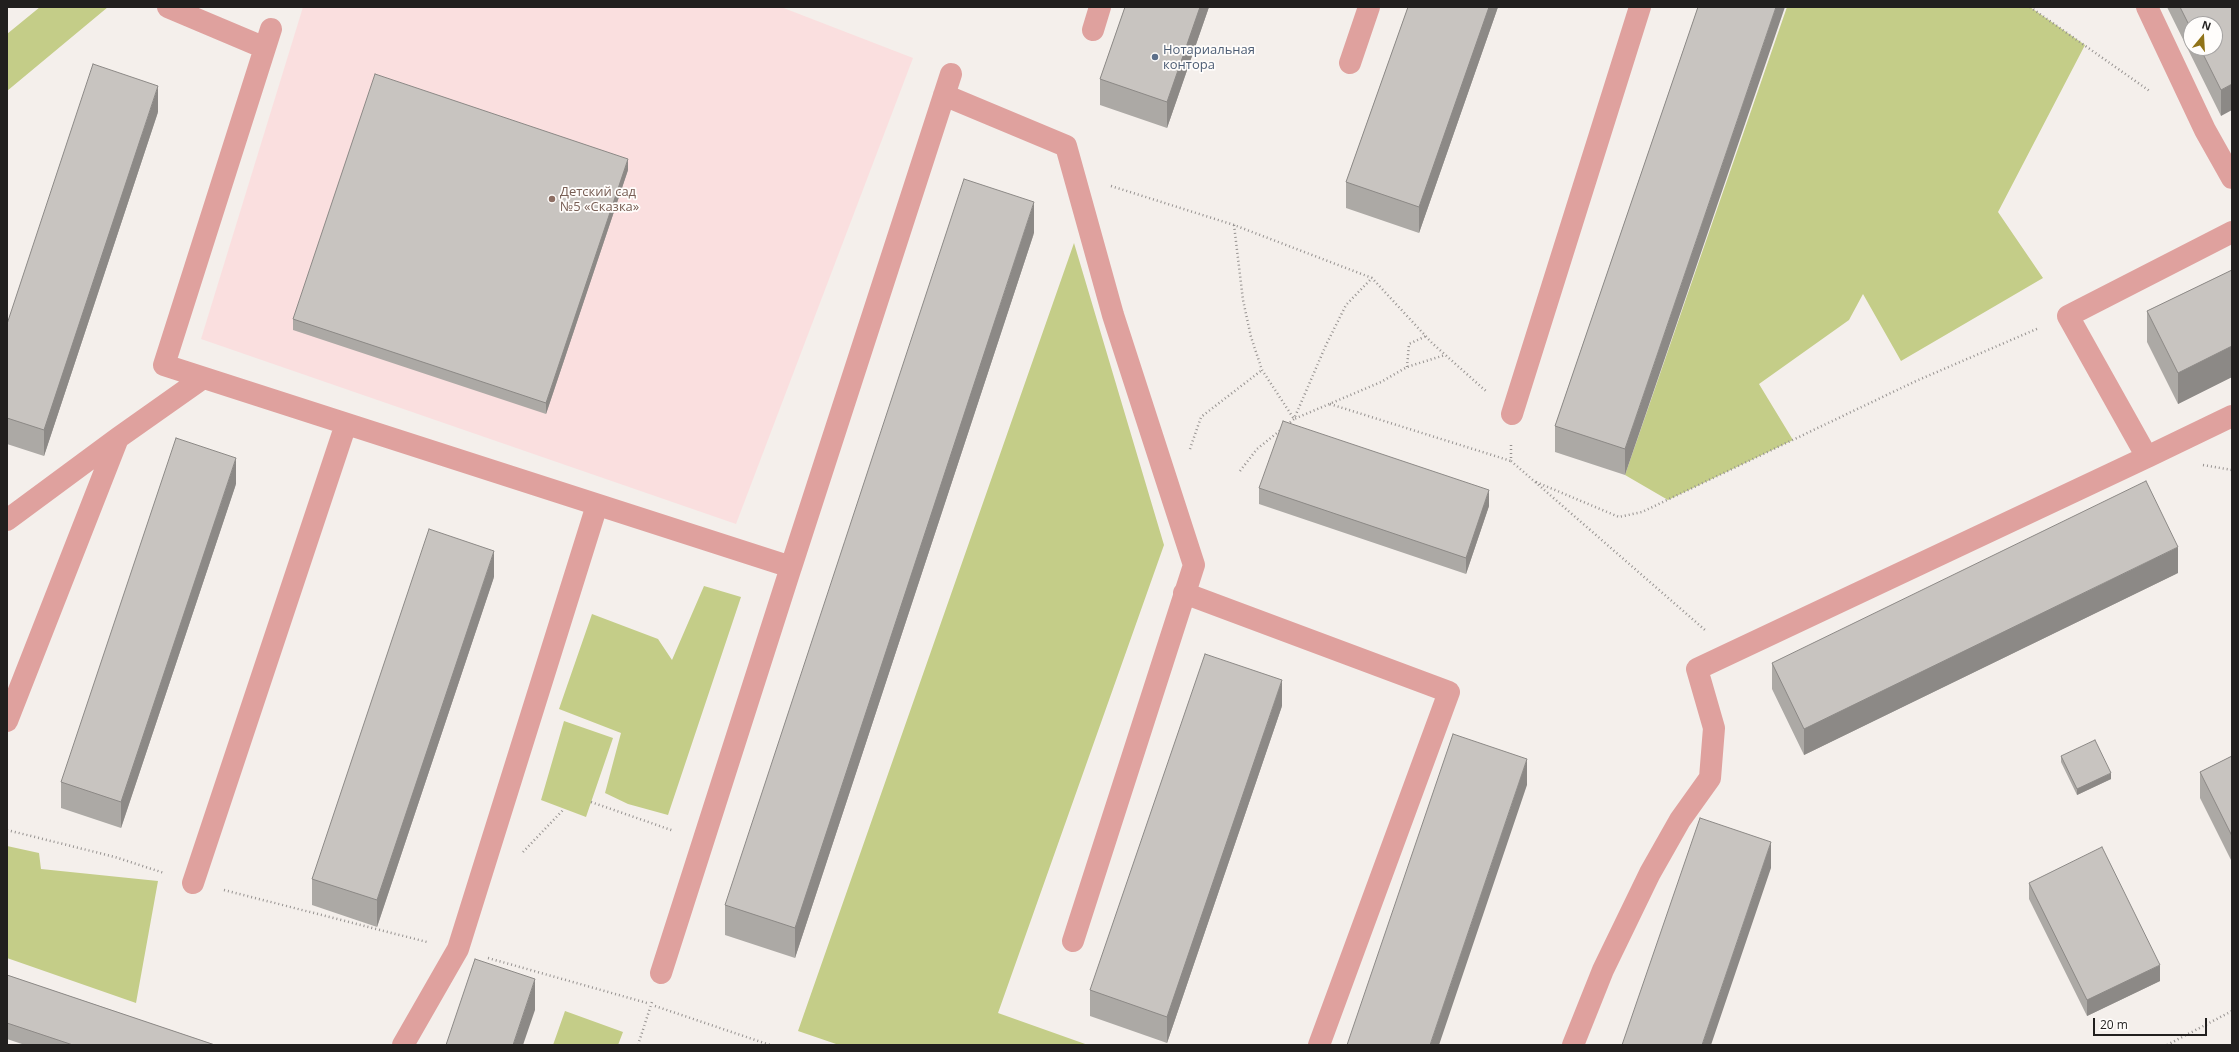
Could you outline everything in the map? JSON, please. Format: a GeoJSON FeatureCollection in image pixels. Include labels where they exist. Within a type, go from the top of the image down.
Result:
{"type":"FeatureCollection","features":[{"type":"Feature","properties":{"kind":"lane"},"geometry":{"type":"LineString","coordinates":[[168,7],[268,38],[164,365],[791,567]]}},
{"type":"Feature","properties":{"kind":"lane"},"geometry":{"type":"LineString","coordinates":[[1092,30],[1100,7]]}},
{"type":"Feature","properties":{"kind":"lane"},"geometry":{"type":"LineString","coordinates":[[1350,63],[1369,7]]}},
{"type":"Feature","properties":{"kind":"lane"},"geometry":{"type":"LineString","coordinates":[[1512,414],[1640,7]]}},
{"type":"Feature","properties":{"kind":"lane"},"geometry":{"type":"LineString","coordinates":[[2147,7],[2205,130],[2232,178]]}},
{"type":"Feature","properties":{"kind":"lane"},"geometry":{"type":"LineString","coordinates":[[662,973],[791,567],[951,74]]}},
{"type":"Feature","properties":{"kind":"lane"},"geometry":{"type":"LineString","coordinates":[[944,95],[1066,146],[1113,315],[1194,565],[1073,941]]}},
{"type":"Feature","properties":{"kind":"lane"},"geometry":{"type":"LineString","coordinates":[[2147,457],[2068,316],[2232,232]]}},
{"type":"Feature","properties":{"kind":"lane"},"geometry":{"type":"LineString","coordinates":[[7,520],[118,438],[203,378]]}},
{"type":"Feature","properties":{"kind":"lane"},"geometry":{"type":"LineString","coordinates":[[1573,1045],[1603,970],[1650,873],[1680,820],[1710,778],[1714,728],[1697,669],[2232,416]]}},
{"type":"Feature","properties":{"kind":"lane"},"geometry":{"type":"LineString","coordinates":[[193,883],[346,424]]}},
{"type":"Feature","properties":{"kind":"lane"},"geometry":{"type":"LineString","coordinates":[[7,721],[118,438]]}},
{"type":"Feature","properties":{"kind":"lane"},"geometry":{"type":"LineString","coordinates":[[403,1045],[458,949],[597,505]]}},
{"type":"Feature","properties":{"kind":"lane"},"geometry":{"type":"LineString","coordinates":[[1184,593],[1448,692],[1319,1045]]}},
{"type":"Feature","properties":{"kind":"path"},"geometry":{"type":"LineString","coordinates":[[2030,7],[2154,94]]}},
{"type":"Feature","properties":{"kind":"path"},"geometry":{"type":"LineString","coordinates":[[1103,184],[1234,225],[1372,278],[1426,336],[1512,414],[1511,460]]}},
{"type":"Feature","properties":{"kind":"path"},"geometry":{"type":"LineString","coordinates":[[1234,225],[1243,300],[1251,337],[1262,370],[1294,419]]}},
{"type":"Feature","properties":{"kind":"path"},"geometry":{"type":"LineString","coordinates":[[1294,419],[1326,345],[1346,305],[1372,278]]}},
{"type":"Feature","properties":{"kind":"path"},"geometry":{"type":"LineString","coordinates":[[1534,481],[1620,517],[1642,512],[1916,381],[2068,316]]}},
{"type":"Feature","properties":{"kind":"path"},"geometry":{"type":"LineString","coordinates":[[1407,368],[1409,344],[1426,336]]}},
{"type":"Feature","properties":{"kind":"path"},"geometry":{"type":"LineString","coordinates":[[1240,471],[1256,449],[1294,419],[1381,382],[1407,368],[1446,355]]}},
{"type":"Feature","properties":{"kind":"path"},"geometry":{"type":"LineString","coordinates":[[1189,452],[1201,416],[1262,370]]}},
{"type":"Feature","properties":{"kind":"path"},"geometry":{"type":"LineString","coordinates":[[1329,404],[1511,460],[1731,652]]}},
{"type":"Feature","properties":{"kind":"path"},"geometry":{"type":"LineString","coordinates":[[591,802],[703,842]]}},
{"type":"Feature","properties":{"kind":"path"},"geometry":{"type":"LineString","coordinates":[[7,830],[115,857],[193,883],[458,949],[651,1004],[770,1045]]}},
{"type":"Feature","properties":{"kind":"path"},"geometry":{"type":"LineString","coordinates":[[638,1045],[662,973]]}},
{"type":"Feature","properties":{"kind":"path"},"geometry":{"type":"LineString","coordinates":[[2167,1045],[2232,1011]]}},
{"type":"Feature","properties":{"kind":"shaded area","name":"Детский сад №5 «Сказка»"},"geometry":{"type":"Polygon","coordinates":[[[303,7],[781,7],[913,58],[736,524],[201,339],[303,7]]]}},
{"type":"Feature","properties":{"kind":"green space"},"geometry":{"type":"Polygon","coordinates":[[[40,7],[108,7],[7,91],[7,34],[40,7]]]}},
{"type":"Feature","properties":{"kind":"green space"},"geometry":{"type":"Polygon","coordinates":[[[1787,7],[2030,7],[2085,45],[1998,212],[2043,278],[1901,361],[1863,294],[1849,320],[1759,384],[1793,440],[1668,500],[1625,475],[1787,7]]]}},
{"type":"Feature","properties":{"kind":"green space"},"geometry":{"type":"Polygon","coordinates":[[[1074,243],[1164,545],[998,1013],[1088,1045],[839,1045],[798,1031],[1074,243]]]}},
{"type":"Feature","properties":{"kind":"green space"},"geometry":{"type":"Polygon","coordinates":[[[704,586],[741,597],[668,815],[628,804],[605,793],[621,733],[559,709],[592,614],[658,639],[672,660],[704,586]]]}},
{"type":"Feature","properties":{"kind":"green space"},"geometry":{"type":"Polygon","coordinates":[[[564,721],[613,738],[586,817],[541,800],[564,721]]]}},
{"type":"Feature","properties":{"kind":"green space"},"geometry":{"type":"Polygon","coordinates":[[[7,846],[39,853],[41,869],[158,881],[136,1003],[7,958],[7,846]]]}},
{"type":"Feature","properties":{"kind":"green space"},"geometry":{"type":"Polygon","coordinates":[[[565,1011],[623,1032],[618,1045],[553,1045],[565,1011]]]}},
{"type":"Feature","properties":{"kind":"building"},"geometry":{"type":"Polygon","coordinates":[[[1125,7],[1200,7],[1167,102],[1100,79],[1125,7]]]}},
{"type":"Feature","properties":{"kind":"building"},"geometry":{"type":"Polygon","coordinates":[[[1408,7],[1489,7],[1419,207],[1346,182],[1408,7]]]}},
{"type":"Feature","properties":{"kind":"building"},"geometry":{"type":"Polygon","coordinates":[[[1698,7],[1776,7],[1625,449],[1555,426],[1698,7]]]}},
{"type":"Feature","properties":{"kind":"building"},"geometry":{"type":"Polygon","coordinates":[[[2180,7],[2232,7],[2232,84],[2221,90],[2204,56],[2223,56],[2223,16],[2184,16],[2180,7]]]}},
{"type":"Feature","properties":{"kind":"building"},"geometry":{"type":"Polygon","coordinates":[[[93,64],[158,86],[44,430],[7,418],[7,324],[93,64]]]}},
{"type":"Feature","properties":{"kind":"building"},"geometry":{"type":"Polygon","coordinates":[[[375,74],[628,159],[546,403],[293,319],[375,74]]]}},
{"type":"Feature","properties":{"kind":"building"},"geometry":{"type":"Polygon","coordinates":[[[964,179],[1034,202],[795,928],[725,905],[964,179]]]}},
{"type":"Feature","properties":{"kind":"building"},"geometry":{"type":"Polygon","coordinates":[[[2232,270],[2232,346],[2178,373],[2147,311],[2232,270]]]}},
{"type":"Feature","properties":{"kind":"building"},"geometry":{"type":"Polygon","coordinates":[[[1283,421],[1489,490],[1466,558],[1259,488],[1283,421]]]}},
{"type":"Feature","properties":{"kind":"building"},"geometry":{"type":"Polygon","coordinates":[[[176,438],[236,458],[121,802],[61,782],[176,438]]]}},
{"type":"Feature","properties":{"kind":"building"},"geometry":{"type":"Polygon","coordinates":[[[2146,481],[2178,547],[1804,729],[1772,663],[2146,481]]]}},
{"type":"Feature","properties":{"kind":"building"},"geometry":{"type":"Polygon","coordinates":[[[429,529],[494,551],[377,900],[312,879],[429,529]]]}},
{"type":"Feature","properties":{"kind":"building"},"geometry":{"type":"Polygon","coordinates":[[[1205,654],[1282,680],[1167,1017],[1090,990],[1205,654]]]}},
{"type":"Feature","properties":{"kind":"building"},"geometry":{"type":"Polygon","coordinates":[[[1453,734],[1527,759],[1430,1045],[1347,1045],[1453,734]]]}},
{"type":"Feature","properties":{"kind":"building"},"geometry":{"type":"Polygon","coordinates":[[[2095,740],[2111,773],[2077,789],[2061,756],[2095,740]]]}},
{"type":"Feature","properties":{"kind":"building"},"geometry":{"type":"Polygon","coordinates":[[[2232,756],[2232,836],[2200,772],[2232,756]]]}},
{"type":"Feature","properties":{"kind":"building"},"geometry":{"type":"Polygon","coordinates":[[[1700,818],[1771,842],[1702,1045],[1622,1045],[1700,818]]]}},
{"type":"Feature","properties":{"kind":"building"},"geometry":{"type":"Polygon","coordinates":[[[2102,847],[2160,965],[2087,1000],[2029,883],[2102,847]]]}},
{"type":"Feature","properties":{"kind":"building"},"geometry":{"type":"Polygon","coordinates":[[[475,959],[535,979],[513,1045],[446,1045],[475,959]]]}},
{"type":"Feature","properties":{"kind":"building"},"geometry":{"type":"Polygon","coordinates":[[[7,975],[215,1045],[73,1045],[7,1023],[7,975]]]}},
{"type":"Feature","properties":{"kind":"place","name":"Нотариальная контора"},"geometry":{"type":"Point","coordinates":[1155,57]}},
{"type":"Feature","properties":{"kind":"place","name":"Детский сад №5 «Сказка»"},"geometry":{"type":"Point","coordinates":[552,199]}}]}
